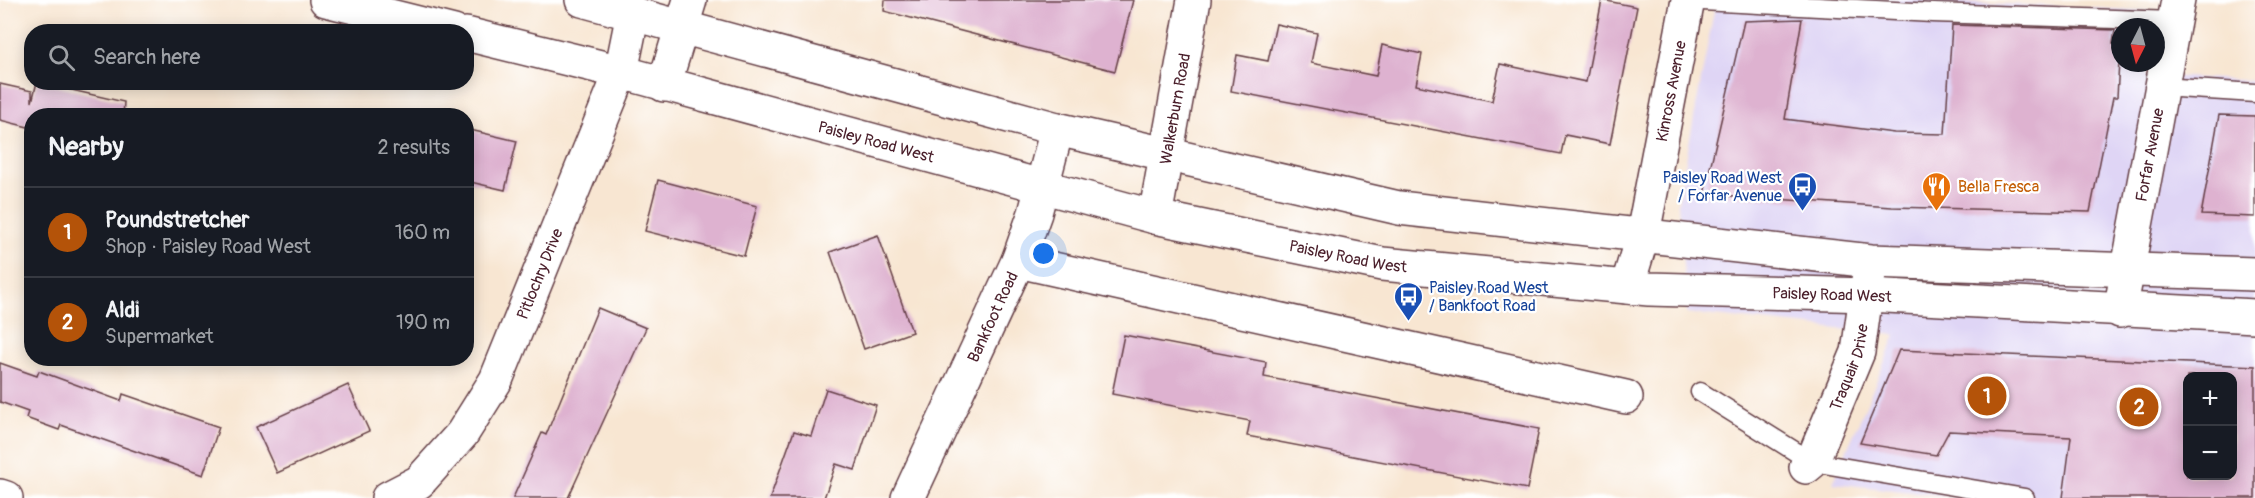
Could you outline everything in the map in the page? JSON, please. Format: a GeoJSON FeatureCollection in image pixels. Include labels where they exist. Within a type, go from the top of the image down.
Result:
{"type":"FeatureCollection","features":[{"type":"Feature","properties":{"kind":"main road"},"geometry":{"type":"LineString","coordinates":[[326,0],[422,24]]}},
{"type":"Feature","properties":{"kind":"main road"},"geometry":{"type":"LineString","coordinates":[[582,0],[633,13],[687,13],[1057,129],[1399,208],[1871,261],[2255,274]]}},
{"type":"Feature","properties":{"kind":"main road","name":"Walkerburn Road"},"geometry":{"type":"LineString","coordinates":[[1155,217],[1194,0]]}},
{"type":"Feature","properties":{"kind":"main road","name":"Kinross Avenue"},"geometry":{"type":"LineString","coordinates":[[1627,287],[1643,234],[1686,0]]}},
{"type":"Feature","properties":{"kind":"main road","name":"Forfar Avenue"},"geometry":{"type":"LineString","coordinates":[[2120,311],[2176,11]]}},
{"type":"Feature","properties":{"kind":"main road","name":"Pitlochry Drive"},"geometry":{"type":"LineString","coordinates":[[388,498],[419,482],[462,434],[495,380],[621,72],[633,13]]}},
{"type":"Feature","properties":{"kind":"main road"},"geometry":{"type":"LineString","coordinates":[[664,85],[687,13]]}},
{"type":"Feature","properties":{"kind":"main road","name":"Paisley Road West"},"geometry":{"type":"LineString","coordinates":[[474,36],[621,72],[1155,217],[1382,264],[1627,287],[1868,295],[2120,311],[2255,316]]}},
{"type":"Feature","properties":{"kind":"main road","name":"Bankfoot Road"},"geometry":{"type":"LineString","coordinates":[[908,498],[1018,261],[1042,187],[1057,129]]}},
{"type":"Feature","properties":{"kind":"main road"},"geometry":{"type":"LineString","coordinates":[[1018,261],[1626,398]]}},
{"type":"Feature","properties":{"kind":"main road","name":"Traquair Drive"},"geometry":{"type":"LineString","coordinates":[[1809,465],[1858,352],[1868,295],[1871,261]]}},
{"type":"Feature","properties":{"kind":"main road"},"geometry":{"type":"LineString","coordinates":[[0,496],[6,498]]}},
{"type":"Feature","properties":{"kind":"lane"},"geometry":{"type":"LineString","coordinates":[[1686,0],[2176,11]]}},
{"type":"Feature","properties":{"kind":"lane"},"geometry":{"type":"LineString","coordinates":[[2161,87],[2255,93]]}},
{"type":"Feature","properties":{"kind":"lane"},"geometry":{"type":"LineString","coordinates":[[1700,392],[1809,465],[2025,498]]}},
{"type":"Feature","properties":{"kind":"shaded area"},"geometry":{"type":"Polygon","coordinates":[[[1716,0],[1921,0],[2149,11],[2149,18],[2111,18],[2111,72],[2146,72],[2146,75],[2255,81],[2255,498],[1964,498],[1833,483],[1896,335],[1687,313],[1678,203],[1716,0]]]}},
{"type":"Feature","properties":{"kind":"building"},"geometry":{"type":"Polygon","coordinates":[[[885,0],[1133,0],[1115,71],[884,11],[885,0]]]}},
{"type":"Feature","properties":{"kind":"building"},"geometry":{"type":"Polygon","coordinates":[[[1602,0],[1637,7],[1610,144],[1565,135],[1561,154],[1231,91],[1237,55],[1268,61],[1276,24],[1317,33],[1311,63],[1376,76],[1382,45],[1422,54],[1416,85],[1492,101],[1500,64],[1586,82],[1602,0]]]}},
{"type":"Feature","properties":{"kind":"building"},"geometry":{"type":"Polygon","coordinates":[[[1802,19],[1785,119],[1894,133],[1945,134],[1952,25],[2111,30],[2111,72],[2118,72],[2117,97],[2113,97],[2090,212],[1892,207],[1704,194],[1744,21],[1802,19]]]}},
{"type":"Feature","properties":{"kind":"building"},"geometry":{"type":"Polygon","coordinates":[[[0,84],[32,91],[32,102],[35,90],[72,90],[124,102],[124,108],[24,108],[24,126],[0,120],[0,84]]]}},
{"type":"Feature","properties":{"kind":"building"},"geometry":{"type":"Polygon","coordinates":[[[2219,115],[2255,116],[2255,217],[2201,215],[2219,115]]]}},
{"type":"Feature","properties":{"kind":"building"},"geometry":{"type":"Polygon","coordinates":[[[474,131],[517,141],[505,190],[474,183],[474,131]]]}},
{"type":"Feature","properties":{"kind":"building"},"geometry":{"type":"Polygon","coordinates":[[[658,180],[757,206],[744,256],[645,231],[658,180]]]}},
{"type":"Feature","properties":{"kind":"building"},"geometry":{"type":"Polygon","coordinates":[[[878,235],[912,332],[864,349],[830,252],[878,235]]]}},
{"type":"Feature","properties":{"kind":"building"},"geometry":{"type":"Polygon","coordinates":[[[598,308],[646,328],[568,498],[513,498],[542,433],[546,435],[598,308]]]}},
{"type":"Feature","properties":{"kind":"building"},"geometry":{"type":"Polygon","coordinates":[[[1124,335],[1266,362],[1264,377],[1539,429],[1527,489],[1247,436],[1250,421],[1112,394],[1124,335]]]}},
{"type":"Feature","properties":{"kind":"building"},"geometry":{"type":"Polygon","coordinates":[[[1899,350],[2255,366],[2255,498],[2063,498],[2071,437],[1949,431],[1936,455],[1860,443],[1899,350]]]}},
{"type":"Feature","properties":{"kind":"building"},"geometry":{"type":"Polygon","coordinates":[[[0,363],[37,376],[39,371],[121,401],[123,394],[219,427],[203,475],[61,425],[59,430],[26,418],[28,412],[0,402],[0,363]]]}},
{"type":"Feature","properties":{"kind":"building"},"geometry":{"type":"Polygon","coordinates":[[[348,385],[369,431],[277,473],[256,427],[348,385]]]}},
{"type":"Feature","properties":{"kind":"building"},"geometry":{"type":"Polygon","coordinates":[[[826,389],[876,405],[855,470],[836,464],[824,498],[770,498],[794,431],[811,436],[826,389]]]}},
{"type":"Feature","properties":{"kind":"place","name":"Paisley Road West / Forfar Avenue"},"geometry":{"type":"Point","coordinates":[1803,212]}},
{"type":"Feature","properties":{"kind":"place","name":"Bella Fresca"},"geometry":{"type":"Point","coordinates":[1937,212]}},
{"type":"Feature","properties":{"kind":"place","name":"Paisley Road West / Bankfoot Road"},"geometry":{"type":"Point","coordinates":[1408,322]}},
{"type":"Feature","properties":{"kind":"place","name":"Poundstretcher"},"geometry":{"type":"Point","coordinates":[1987,396]}},
{"type":"Feature","properties":{"kind":"place","name":"Aldi"},"geometry":{"type":"Point","coordinates":[2139,407]}}]}
